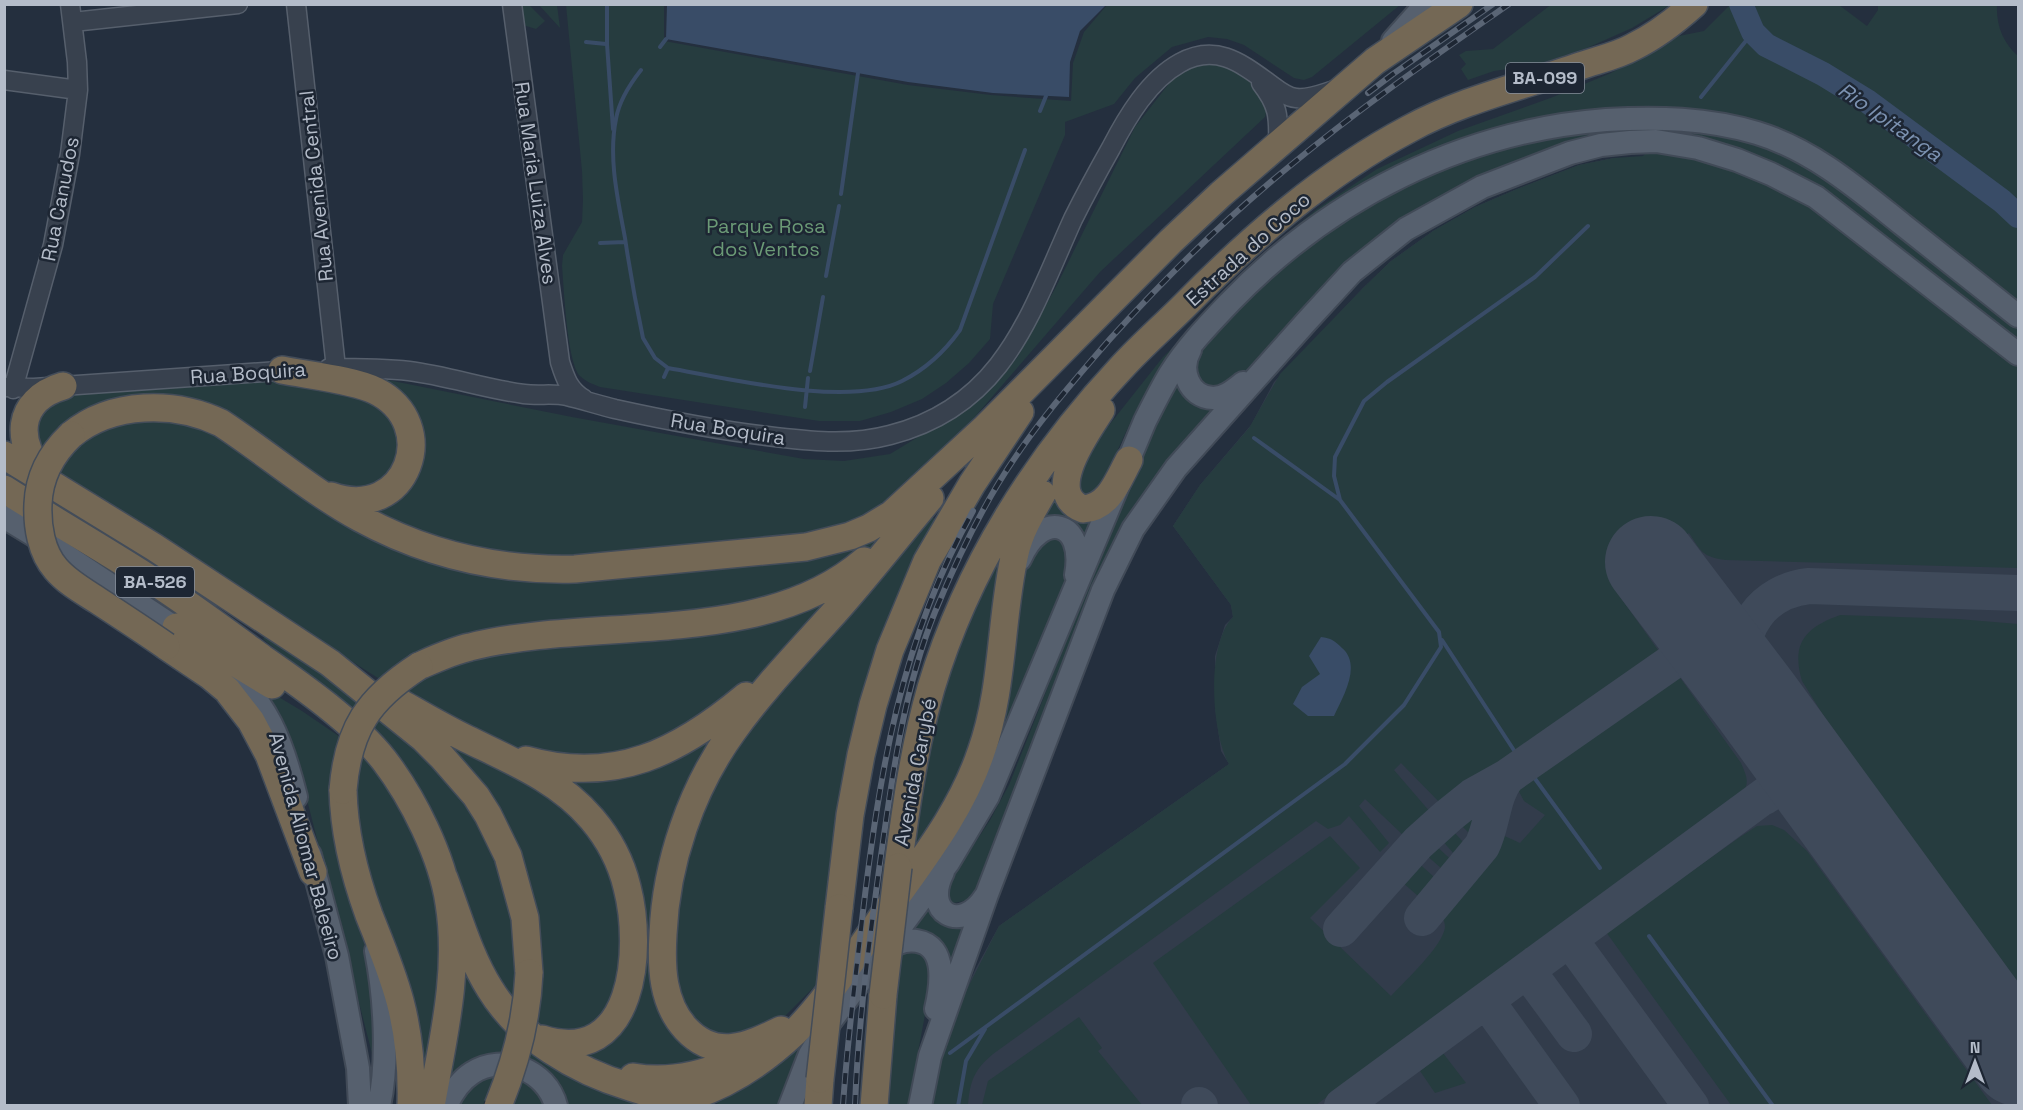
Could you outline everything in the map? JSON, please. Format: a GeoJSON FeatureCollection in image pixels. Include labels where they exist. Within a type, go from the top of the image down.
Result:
{"type":"FeatureCollection","features":[{"type":"Feature","properties":{"kind":"highway"},"geometry":{"type":"LineString","coordinates":[[404,791],[365,750],[343,732],[279,690],[70,582],[56,569],[49,558],[38,525],[39,492],[48,463],[62,443],[96,418],[120,411],[157,408],[190,411],[221,423],[317,491],[359,518],[396,537],[438,551],[505,566],[541,570],[575,569],[784,550],[829,543],[877,523],[908,501],[1082,333],[1171,241],[1278,143],[1375,61],[1459,4]]}},
{"type":"Feature","properties":{"kind":"highway","name":"Estrada do Coco"},"geometry":{"type":"LineString","coordinates":[[1161,329],[1277,218],[1389,140],[1444,113],[1630,49],[1668,27],[1694,4]]}},
{"type":"Feature","properties":{"kind":"highway"},"geometry":{"type":"LineString","coordinates":[[1129,460],[1110,495],[1097,507],[1083,509],[1071,501],[1067,494],[1065,479],[1088,431],[1124,375],[1161,329]]}},
{"type":"Feature","properties":{"kind":"highway","name":"Avenida Carybé"},"geometry":{"type":"LineString","coordinates":[[874,1106],[898,867],[912,770],[935,677],[954,625],[981,566],[1020,496],[1047,456],[1122,367],[1161,329]]}},
{"type":"Feature","properties":{"kind":"highway"},"geometry":{"type":"LineString","coordinates":[[818,1106],[850,815],[861,754],[890,650],[927,561],[999,442],[1082,333]]}},
{"type":"Feature","properties":{"kind":"highway"},"geometry":{"type":"LineString","coordinates":[[282,370],[376,391],[399,410],[409,431],[411,441],[408,465],[398,482],[382,495],[371,499],[350,501],[317,491]]}},
{"type":"Feature","properties":{"kind":"highway"},"geometry":{"type":"LineString","coordinates":[[56,486],[31,458],[26,448],[24,429],[29,410],[38,398],[51,389],[63,386]]}},
{"type":"Feature","properties":{"kind":"highway"},"geometry":{"type":"LineString","coordinates":[[444,878],[488,987],[525,1031],[563,1058],[618,1083],[678,1104],[722,1084],[763,1060],[796,1030],[842,974],[950,820],[974,773],[997,695],[1008,601],[1020,537],[1087,407]]}},
{"type":"Feature","properties":{"kind":"highway"},"geometry":{"type":"LineString","coordinates":[[781,1030],[752,1044],[722,1048],[702,1042],[676,1015],[665,984],[662,960],[664,919],[670,876],[681,835],[696,794],[732,732],[793,657],[872,570],[984,429]]}},
{"type":"Feature","properties":{"kind":"highway","name":"BA-526"},"geometry":{"type":"LineString","coordinates":[[4,455],[56,486],[330,663]]}},
{"type":"Feature","properties":{"kind":"highway","name":"BA-526"},"geometry":{"type":"LineString","coordinates":[[4,489],[169,591],[300,685],[368,742],[384,760],[404,791],[426,833],[444,878]]}},
{"type":"Feature","properties":{"kind":"highway"},"geometry":{"type":"LineString","coordinates":[[411,1106],[410,1064],[405,1021],[392,974],[368,912],[350,854],[343,811],[347,756],[365,713],[390,686],[419,666],[468,648],[513,639],[708,621],[767,610],[796,600],[836,583],[864,561],[922,507]]}},
{"type":"Feature","properties":{"kind":"highway"},"geometry":{"type":"LineString","coordinates":[[171,636],[228,690],[251,721],[269,755],[313,872]]}},
{"type":"Feature","properties":{"kind":"highway"},"geometry":{"type":"LineString","coordinates":[[492,751],[542,764],[577,768],[613,766],[653,756],[696,735],[718,720],[793,657]]}},
{"type":"Feature","properties":{"kind":"highway"},"geometry":{"type":"LineString","coordinates":[[330,663],[440,725],[549,781],[580,805],[609,841],[624,875],[633,923],[630,976],[618,1014],[606,1031],[592,1040],[570,1045],[556,1043],[525,1031]]}},
{"type":"Feature","properties":{"kind":"highway"},"geometry":{"type":"LineString","coordinates":[[330,663],[423,738],[460,776],[482,805],[500,837],[519,891],[525,918],[529,974],[528,999],[520,1041],[498,1106]]}},
{"type":"Feature","properties":{"kind":"highway"},"geometry":{"type":"LineString","coordinates":[[431,1106],[445,1028],[452,971],[452,923],[444,878]]}},
{"type":"Feature","properties":{"kind":"highway"},"geometry":{"type":"LineString","coordinates":[[563,1058],[626,1076],[658,1080],[702,1073],[732,1063],[762,1045],[842,974]]}},
{"type":"Feature","properties":{"kind":"main road"},"geometry":{"type":"LineString","coordinates":[[1375,61],[1426,4]]}},
{"type":"Feature","properties":{"kind":"main road"},"geometry":{"type":"LineString","coordinates":[[790,1106],[810,1054],[830,1022],[948,863],[988,796],[1071,603],[1145,421],[1171,372],[1197,338],[1250,281],[1286,249],[1343,207],[1397,177],[1442,158],[1517,134],[1554,126],[1642,118],[1685,119],[1757,133],[1786,145],[1838,173],[2019,316]]}},
{"type":"Feature","properties":{"kind":"main road"},"geometry":{"type":"LineString","coordinates":[[921,1099],[930,1056],[987,894],[1103,590],[1133,529],[1176,468],[1352,272],[1406,229],[1443,206],[1482,187],[1570,153],[1601,145],[1656,141],[1698,147],[1771,174],[1816,197],[2019,354]]}},
{"type":"Feature","properties":{"kind":"main road"},"geometry":{"type":"LineString","coordinates":[[1197,338],[1185,361],[1185,374],[1192,389],[1204,396],[1212,398],[1228,394],[1265,368]]}},
{"type":"Feature","properties":{"kind":"main road","name":"BA-526"},"geometry":{"type":"LineString","coordinates":[[4,517],[50,544],[171,636]]}},
{"type":"Feature","properties":{"kind":"main road"},"geometry":{"type":"LineString","coordinates":[[1008,601],[1016,569],[1026,547],[1038,532],[1052,528],[1067,532],[1073,537],[1077,550],[1071,603]]}},
{"type":"Feature","properties":{"kind":"main road"},"geometry":{"type":"LineString","coordinates":[[948,863],[936,890],[938,905],[943,911],[958,916],[966,915],[981,904],[987,894]]}},
{"type":"Feature","properties":{"kind":"main road","name":"Avenida Aliomar Baleeiro"},"geometry":{"type":"LineString","coordinates":[[313,872],[337,956],[358,1068],[360,1106]]}},
{"type":"Feature","properties":{"kind":"main road"},"geometry":{"type":"LineString","coordinates":[[368,912],[377,958],[383,1032],[384,1075],[379,1106]]}},
{"type":"Feature","properties":{"kind":"main road"},"geometry":{"type":"LineString","coordinates":[[880,956],[897,944],[914,940],[928,944],[938,958],[939,993],[927,1049],[921,1099]]}},
{"type":"Feature","properties":{"kind":"main road"},"geometry":{"type":"LineString","coordinates":[[446,1106],[456,1088],[472,1073],[495,1065],[508,1065],[524,1068],[539,1078],[551,1093],[556,1106]]}},
{"type":"Feature","properties":{"kind":"street"},"geometry":{"type":"LineString","coordinates":[[71,13],[238,4]]}},
{"type":"Feature","properties":{"kind":"street","name":"Rua Avenida Central"},"geometry":{"type":"LineString","coordinates":[[296,4],[336,368]]}},
{"type":"Feature","properties":{"kind":"street","name":"Rua Maria Luiza Alves"},"geometry":{"type":"LineString","coordinates":[[512,4],[560,362],[573,391],[591,403]]}},
{"type":"Feature","properties":{"kind":"street","name":"Rua Canudos"},"geometry":{"type":"LineString","coordinates":[[9,388],[53,245],[70,154],[78,90],[71,13]]}},
{"type":"Feature","properties":{"kind":"street","name":"Rua Boquira"},"geometry":{"type":"LineString","coordinates":[[9,388],[282,370],[336,368],[408,371],[524,394],[562,395],[733,432],[835,442],[862,441],[890,435],[942,414],[980,386],[1014,345],[1034,311],[1075,216],[1120,129],[1158,81],[1181,62],[1204,56],[1223,56],[1233,59],[1284,94],[1295,98],[1346,87]]}},
{"type":"Feature","properties":{"kind":"street","name":"Rua Boquira"},"geometry":{"type":"LineString","coordinates":[[1253,72],[1275,103],[1278,115],[1278,143]]}},
{"type":"Feature","properties":{"kind":"street"},"geometry":{"type":"LineString","coordinates":[[4,80],[78,90]]}},
{"type":"Feature","properties":{"kind":"street","name":"Rua Maria Luiza Alves"},"geometry":{"type":"LineString","coordinates":[[538,395],[554,388],[558,379],[560,362]]}},
{"type":"Feature","properties":{"kind":"shaded area"},"geometry":{"type":"Polygon","coordinates":[[[1614,158],[2018,268],[2018,1105],[933,1106],[958,1007],[999,926],[1229,764],[1221,751],[1215,708],[1215,656],[1225,625],[1233,617],[1231,605],[1173,526],[1200,485],[1251,425],[1274,382],[1391,261],[1433,231],[1475,207],[1579,165],[1614,158]]]}},
{"type":"Feature","properties":{"kind":"green space"},"geometry":{"type":"Polygon","coordinates":[[[1552,4],[1670,5],[1632,28],[1587,48],[1536,65],[1494,71],[1468,80],[1461,69],[1466,64],[1459,55],[1466,51],[1493,49],[1552,4]]]}},
{"type":"Feature","properties":{"kind":"green space"},"geometry":{"type":"Polygon","coordinates":[[[520,5],[529,5],[545,21],[536,29],[523,25],[520,5]]]}},
{"type":"Feature","properties":{"kind":"green space"},"geometry":{"type":"Polygon","coordinates":[[[539,5],[557,5],[560,28],[539,5]]]}},
{"type":"Feature","properties":{"kind":"green space","name":"Parque Rosa dos Ventos"},"geometry":{"type":"Polygon","coordinates":[[[566,5],[664,5],[664,41],[908,85],[991,95],[1071,101],[1073,63],[1084,32],[1107,5],[1400,5],[1312,77],[1304,80],[1294,78],[1244,45],[1227,39],[1208,37],[1172,47],[1135,78],[1114,104],[1065,122],[1065,135],[993,304],[990,339],[969,363],[946,383],[922,399],[891,412],[860,421],[819,421],[600,387],[580,376],[569,341],[562,266],[563,255],[582,222],[583,200],[566,5]]]}},
{"type":"Feature","properties":{"kind":"green space"},"geometry":{"type":"Polygon","coordinates":[[[1730,5],[1839,5],[1867,26],[1878,10],[1878,5],[1997,5],[2002,33],[2008,45],[2018,56],[2018,568],[1726,560],[1707,555],[1689,533],[1613,587],[1663,657],[1662,660],[1511,766],[1464,792],[1445,808],[1401,763],[1394,770],[1431,813],[1403,835],[1365,799],[1359,806],[1389,843],[1380,852],[1349,816],[1340,825],[1328,829],[1316,821],[993,1054],[981,1065],[974,1076],[968,1105],[933,1106],[948,1027],[999,926],[1229,764],[1218,731],[1214,689],[1218,647],[1224,630],[1233,617],[1231,605],[1173,526],[1200,485],[1249,428],[1280,374],[1391,261],[1433,231],[1475,207],[1579,165],[1614,158],[1643,156],[1670,149],[1677,152],[1692,150],[1689,135],[1628,132],[1576,141],[1467,181],[1390,226],[1360,250],[1239,378],[1224,387],[1209,390],[1198,382],[1194,368],[1202,345],[1242,300],[1312,239],[1360,207],[1410,180],[1463,159],[1518,143],[1574,133],[1631,128],[1689,129],[1686,108],[1598,111],[1554,117],[1511,127],[1428,155],[1388,173],[1341,199],[1290,236],[1287,234],[1317,209],[1377,169],[1458,131],[1553,97],[1611,73],[1679,36],[1704,31],[1730,5]]]}},
{"type":"Feature","properties":{"kind":"green space"},"geometry":{"type":"Polygon","coordinates":[[[1203,63],[1222,63],[1243,74],[1264,102],[1267,109],[1265,117],[1100,272],[948,448],[885,509],[823,536],[561,561],[430,541],[364,506],[415,463],[373,377],[572,417],[804,459],[844,461],[890,454],[971,405],[1017,358],[1057,285],[1135,127],[1171,81],[1187,69],[1203,63]]]}},
{"type":"Feature","properties":{"kind":"green space"},"geometry":{"type":"Polygon","coordinates":[[[1192,329],[1133,417],[1099,490],[1086,496],[1078,491],[1079,475],[1102,434],[1163,357],[1192,329]]]}},
{"type":"Feature","properties":{"kind":"green space"},"geometry":{"type":"Polygon","coordinates":[[[274,379],[374,399],[399,427],[398,467],[372,488],[336,489],[240,425],[124,403],[38,462],[29,431],[56,394],[274,379]]]}},
{"type":"Feature","properties":{"kind":"green space"},"geometry":{"type":"Polygon","coordinates":[[[1176,383],[1181,389],[1217,406],[1090,598],[975,890],[965,901],[953,903],[949,900],[946,887],[990,820],[1009,785],[1142,449],[1176,383]]]}},
{"type":"Feature","properties":{"kind":"green space"},"geometry":{"type":"Polygon","coordinates":[[[185,418],[466,565],[873,536],[876,543],[852,563],[759,604],[532,628],[381,680],[53,471],[97,426],[185,418]]]}},
{"type":"Feature","properties":{"kind":"green space"},"geometry":{"type":"Polygon","coordinates":[[[1054,486],[1091,519],[1088,542],[1041,519],[1054,486]]]}},
{"type":"Feature","properties":{"kind":"green space"},"geometry":{"type":"Polygon","coordinates":[[[930,516],[935,519],[904,585],[838,819],[817,984],[783,1018],[729,1041],[704,1034],[674,996],[678,874],[730,745],[930,516]]]}},
{"type":"Feature","properties":{"kind":"green space"},"geometry":{"type":"Polygon","coordinates":[[[1058,537],[1066,546],[1067,571],[1063,585],[1001,745],[943,846],[1028,562],[1039,543],[1058,537]]]}},
{"type":"Feature","properties":{"kind":"green space"},"geometry":{"type":"Polygon","coordinates":[[[1002,553],[987,679],[973,740],[949,799],[911,856],[929,738],[966,625],[1002,553]]]}},
{"type":"Feature","properties":{"kind":"green space"},"geometry":{"type":"Polygon","coordinates":[[[837,591],[762,675],[720,709],[640,755],[529,756],[400,693],[406,685],[459,659],[837,591]]]}},
{"type":"Feature","properties":{"kind":"green space"},"geometry":{"type":"Polygon","coordinates":[[[1840,615],[1958,619],[2018,624],[2018,987],[1848,755],[1802,681],[1798,656],[1804,639],[1818,625],[1840,615]]]}},
{"type":"Feature","properties":{"kind":"green space"},"geometry":{"type":"Polygon","coordinates":[[[266,634],[361,702],[352,716],[311,678],[263,639],[266,634]]]}},
{"type":"Feature","properties":{"kind":"green space"},"geometry":{"type":"Polygon","coordinates":[[[1672,672],[1676,672],[1741,763],[1747,782],[1743,793],[1316,1105],[1251,1105],[1153,963],[1330,836],[1360,868],[1310,918],[1391,996],[1438,944],[1445,927],[1441,916],[1436,911],[1488,854],[1498,833],[1520,843],[1545,815],[1524,801],[1516,786],[1518,780],[1672,672]]]}},
{"type":"Feature","properties":{"kind":"green space"},"geometry":{"type":"Polygon","coordinates":[[[257,684],[346,741],[359,921],[372,977],[377,1073],[296,757],[280,719],[257,684]]]}},
{"type":"Feature","properties":{"kind":"green space"},"geometry":{"type":"Polygon","coordinates":[[[377,715],[438,769],[472,813],[496,861],[512,915],[517,969],[513,1007],[367,729],[377,715]]]}},
{"type":"Feature","properties":{"kind":"green space"},"geometry":{"type":"Polygon","coordinates":[[[719,728],[700,772],[656,978],[726,1053],[648,1075],[615,1069],[576,1055],[596,1047],[639,913],[554,774],[719,728]]]}},
{"type":"Feature","properties":{"kind":"green space"},"geometry":{"type":"Polygon","coordinates":[[[432,729],[550,789],[616,870],[624,982],[588,1035],[536,1028],[540,948],[432,729]]]}},
{"type":"Feature","properties":{"kind":"green space"},"geometry":{"type":"Polygon","coordinates":[[[358,751],[375,770],[404,813],[416,836],[433,886],[438,911],[440,972],[426,1082],[353,825],[358,751]]]}},
{"type":"Feature","properties":{"kind":"green space"},"geometry":{"type":"Polygon","coordinates":[[[1483,800],[1486,800],[1488,804],[1483,834],[1479,840],[1461,825],[1483,800]]]}},
{"type":"Feature","properties":{"kind":"green space"},"geometry":{"type":"Polygon","coordinates":[[[1772,825],[1784,830],[1807,851],[1992,1105],[1731,1105],[1606,932],[1757,826],[1772,825]]]}},
{"type":"Feature","properties":{"kind":"green space"},"geometry":{"type":"Polygon","coordinates":[[[1447,831],[1455,833],[1470,850],[1469,857],[1465,861],[1455,855],[1439,837],[1447,831]]]}},
{"type":"Feature","properties":{"kind":"green space"},"geometry":{"type":"Polygon","coordinates":[[[1434,844],[1458,866],[1450,876],[1425,854],[1434,844]]]}},
{"type":"Feature","properties":{"kind":"green space"},"geometry":{"type":"Polygon","coordinates":[[[1414,859],[1443,885],[1426,903],[1394,875],[1414,859]]]}},
{"type":"Feature","properties":{"kind":"green space"},"geometry":{"type":"Polygon","coordinates":[[[927,908],[939,919],[966,926],[951,964],[933,937],[913,930],[927,908]]]}},
{"type":"Feature","properties":{"kind":"green space"},"geometry":{"type":"Polygon","coordinates":[[[918,950],[928,961],[931,983],[908,1105],[884,1106],[899,955],[904,951],[918,950]]]}},
{"type":"Feature","properties":{"kind":"green space"},"geometry":{"type":"Polygon","coordinates":[[[462,951],[509,1029],[501,1058],[446,1081],[462,951]]]}},
{"type":"Feature","properties":{"kind":"green space"},"geometry":{"type":"Polygon","coordinates":[[[1079,1017],[1102,1048],[1098,1051],[1142,1105],[982,1105],[988,1081],[1079,1017]]]}},
{"type":"Feature","properties":{"kind":"green space"},"geometry":{"type":"Polygon","coordinates":[[[812,1026],[781,1105],[721,1105],[710,1101],[812,1026]]]}},
{"type":"Feature","properties":{"kind":"green space"},"geometry":{"type":"Polygon","coordinates":[[[530,1049],[649,1103],[641,1106],[562,1105],[527,1063],[530,1049]]]}},
{"type":"Feature","properties":{"kind":"green space"},"geometry":{"type":"Polygon","coordinates":[[[1443,1053],[1466,1083],[1435,1093],[1420,1071],[1443,1053]]]}},
{"type":"Feature","properties":{"kind":"green space"},"geometry":{"type":"Polygon","coordinates":[[[497,1072],[483,1105],[452,1106],[464,1088],[497,1072]]]}},
{"type":"Feature","properties":{"kind":"green space"},"geometry":{"type":"Polygon","coordinates":[[[524,1075],[547,1106],[510,1106],[524,1075]]]}},
{"type":"Feature","properties":{"kind":"water"},"geometry":{"type":"Polygon","coordinates":[[[667,4],[1106,5],[1080,31],[1070,62],[1069,97],[993,93],[908,82],[666,39],[667,4]]]}},
{"type":"Feature","properties":{"kind":"water"},"geometry":{"type":"Polygon","coordinates":[[[1321,637],[1337,643],[1348,655],[1351,672],[1334,716],[1308,716],[1293,704],[1302,687],[1320,674],[1309,656],[1321,637]]]}},
{"type":"Feature","properties":{"kind":"waterway"},"geometry":{"type":"LineString","coordinates":[[607,4],[607,44],[613,129]]}},
{"type":"Feature","properties":{"kind":"waterway","name":"Rio Ipitanga"},"geometry":{"type":"LineString","coordinates":[[1741,4],[1753,32],[1766,45],[1823,74],[1867,101],[2002,201],[2018,216]]}},
{"type":"Feature","properties":{"kind":"waterway"},"geometry":{"type":"LineString","coordinates":[[1701,97],[1753,32]]}},
{"type":"Feature","properties":{"kind":"waterway"},"geometry":{"type":"LineString","coordinates":[[660,47],[666,39]]}},
{"type":"Feature","properties":{"kind":"waterway"},"geometry":{"type":"LineString","coordinates":[[586,42],[606,44]]}},
{"type":"Feature","properties":{"kind":"waterway"},"geometry":{"type":"LineString","coordinates":[[641,70],[625,93],[617,112],[613,164],[643,338],[655,358],[668,368],[754,384],[820,391],[851,392],[879,389],[911,376],[934,359],[960,330],[1025,150]]}},
{"type":"Feature","properties":{"kind":"waterway"},"geometry":{"type":"LineString","coordinates":[[841,194],[858,73]]}},
{"type":"Feature","properties":{"kind":"waterway"},"geometry":{"type":"LineString","coordinates":[[1040,111],[1046,96]]}},
{"type":"Feature","properties":{"kind":"waterway"},"geometry":{"type":"LineString","coordinates":[[826,276],[839,206]]}},
{"type":"Feature","properties":{"kind":"waterway"},"geometry":{"type":"LineString","coordinates":[[950,1053],[1345,764],[1404,705],[1441,647],[1439,632],[1340,500],[1334,476],[1335,457],[1364,401],[1387,382],[1535,277],[1588,226]]}},
{"type":"Feature","properties":{"kind":"waterway"},"geometry":{"type":"LineString","coordinates":[[600,243],[625,242]]}},
{"type":"Feature","properties":{"kind":"waterway"},"geometry":{"type":"LineString","coordinates":[[810,371],[823,297]]}},
{"type":"Feature","properties":{"kind":"waterway"},"geometry":{"type":"LineString","coordinates":[[664,377],[668,368]]}},
{"type":"Feature","properties":{"kind":"waterway"},"geometry":{"type":"LineString","coordinates":[[805,407],[808,378]]}},
{"type":"Feature","properties":{"kind":"waterway"},"geometry":{"type":"LineString","coordinates":[[1254,438],[1340,500]]}},
{"type":"Feature","properties":{"kind":"waterway"},"geometry":{"type":"LineString","coordinates":[[1442,640],[1519,758]]}},
{"type":"Feature","properties":{"kind":"waterway"},"geometry":{"type":"LineString","coordinates":[[1533,776],[1600,868]]}},
{"type":"Feature","properties":{"kind":"waterway"},"geometry":{"type":"LineString","coordinates":[[1649,936],[1773,1106]]}},
{"type":"Feature","properties":{"kind":"waterway"},"geometry":{"type":"LineString","coordinates":[[958,1106],[966,1061],[985,1029]]}},
{"type":"Feature","properties":{"kind":"taxiway"},"geometry":{"type":"LineString","coordinates":[[1757,702],[1746,680],[1743,660],[1748,629],[1766,605],[1793,589],[1809,586],[2018,593]]}},
{"type":"Feature","properties":{"kind":"taxiway"},"geometry":{"type":"LineString","coordinates":[[1341,929],[1418,843],[1473,796],[1507,777],[1682,655],[1700,645],[1711,643],[1715,648]]}},
{"type":"Feature","properties":{"kind":"taxiway"},"geometry":{"type":"LineString","coordinates":[[1342,1106],[1775,788],[1782,775],[1785,762],[1784,748],[1779,734]]}},
{"type":"Feature","properties":{"kind":"taxiway"},"geometry":{"type":"LineString","coordinates":[[1422,918],[1482,846],[1495,801],[1507,777]]}},
{"type":"Feature","properties":{"kind":"taxiway"},"geometry":{"type":"LineString","coordinates":[[1764,797],[1780,788],[1795,784],[1810,786],[1826,797]]}},
{"type":"Feature","properties":{"kind":"taxiway"},"geometry":{"type":"LineString","coordinates":[[1578,933],[1574,940],[1576,948],[1691,1106]]}},
{"type":"Feature","properties":{"kind":"taxiway"},"geometry":{"type":"LineString","coordinates":[[1535,964],[1532,972],[1535,981],[1574,1034]]}},
{"type":"Feature","properties":{"kind":"taxiway"},"geometry":{"type":"LineString","coordinates":[[1494,995],[1491,1003],[1493,1010],[1562,1106]]}},
{"type":"Feature","properties":{"kind":"runway"},"geometry":{"type":"LineString","coordinates":[[1651,562],[1757,702],[2018,1060]]}},
{"type":"Feature","properties":{"kind":"railway"},"geometry":{"type":"LineString","coordinates":[[1368,93],[1493,4]]}},
{"type":"Feature","properties":{"kind":"railway"},"geometry":{"type":"LineString","coordinates":[[855,1106],[861,1014],[872,923],[889,799],[907,704],[935,612],[964,546],[998,484],[1037,427],[1095,356],[1153,293],[1220,227],[1267,185],[1344,123],[1509,4]]}},
{"type":"Feature","properties":{"kind":"railway"},"geometry":{"type":"LineString","coordinates":[[843,1106],[851,1013],[876,813],[896,710],[927,609],[948,560],[973,511]]}}]}
